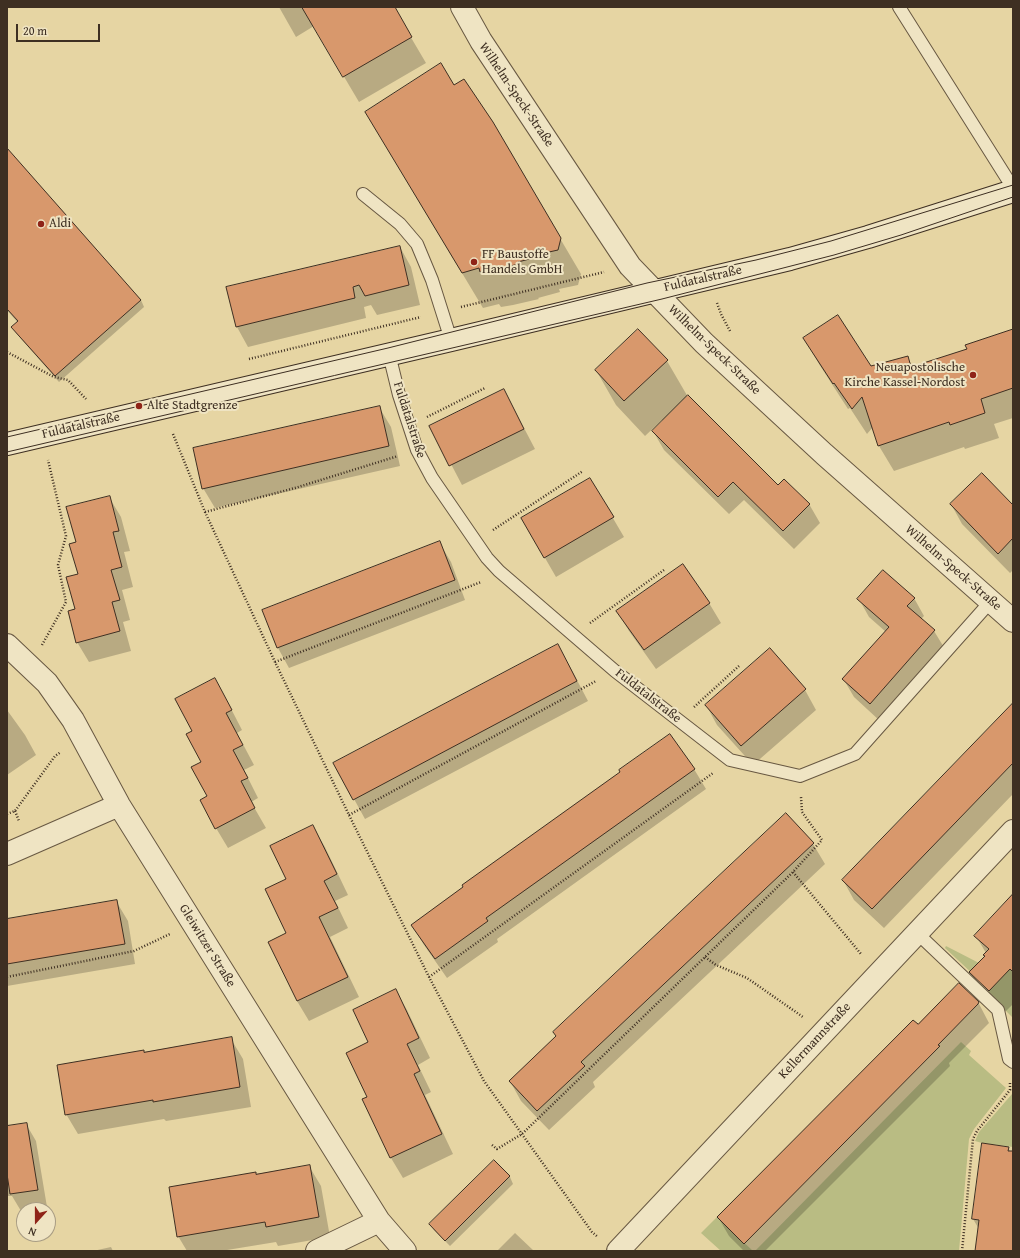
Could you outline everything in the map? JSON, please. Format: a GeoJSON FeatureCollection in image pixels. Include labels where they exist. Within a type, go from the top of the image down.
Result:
{"type":"FeatureCollection","features":[{"type":"Feature","properties":{"kind":"street","name":"Wilhelm-Speck-Straße"},"geometry":{"type":"LineString","coordinates":[[462,7],[481,41],[630,266],[704,343],[824,454],[1013,621]]}},
{"type":"Feature","properties":{"kind":"street","name":"Fuldatalstraße"},"geometry":{"type":"LineString","coordinates":[[7,444],[797,257],[882,232],[1013,190]]}},
{"type":"Feature","properties":{"kind":"street","name":"Gleiwitzer Straße"},"geometry":{"type":"LineString","coordinates":[[7,645],[47,683],[73,720],[118,805],[379,1221],[405,1251]]}},
{"type":"Feature","properties":{"kind":"street"},"geometry":{"type":"LineString","coordinates":[[7,854],[118,805]]}},
{"type":"Feature","properties":{"kind":"street","name":"Kellermannstraße"},"geometry":{"type":"LineString","coordinates":[[610,1246],[826,1030],[1013,832]]}},
{"type":"Feature","properties":{"kind":"street"},"geometry":{"type":"LineString","coordinates":[[317,1251],[379,1221]]}},
{"type":"Feature","properties":{"kind":"lane"},"geometry":{"type":"LineString","coordinates":[[899,7],[1013,190]]}},
{"type":"Feature","properties":{"kind":"lane"},"geometry":{"type":"LineString","coordinates":[[363,194],[400,224],[417,244],[432,280],[451,340]]}},
{"type":"Feature","properties":{"kind":"lane","name":"Fuldatalstraße"},"geometry":{"type":"LineString","coordinates":[[389,354],[399,395],[416,450],[432,478],[487,558],[498,571],[615,671],[730,760],[800,776]]}},
{"type":"Feature","properties":{"kind":"lane"},"geometry":{"type":"LineString","coordinates":[[800,776],[855,754],[991,602]]}},
{"type":"Feature","properties":{"kind":"lane"},"geometry":{"type":"LineString","coordinates":[[917,933],[998,1010],[1011,1061]]}},
{"type":"Feature","properties":{"kind":"path"},"geometry":{"type":"LineString","coordinates":[[246,360],[630,266]]}},
{"type":"Feature","properties":{"kind":"path"},"geometry":{"type":"LineString","coordinates":[[7,352],[54,377],[68,380],[86,399],[79,400]]}},
{"type":"Feature","properties":{"kind":"path"},"geometry":{"type":"LineString","coordinates":[[409,425],[485,388]]}},
{"type":"Feature","properties":{"kind":"path"},"geometry":{"type":"LineString","coordinates":[[173,434],[205,512],[275,662],[429,977],[484,1081],[592,1232],[610,1246]]}},
{"type":"Feature","properties":{"kind":"path"},"geometry":{"type":"LineString","coordinates":[[205,512],[295,488],[416,450]]}},
{"type":"Feature","properties":{"kind":"path"},"geometry":{"type":"LineString","coordinates":[[30,666],[66,602],[58,565],[66,536],[47,456]]}},
{"type":"Feature","properties":{"kind":"path"},"geometry":{"type":"LineString","coordinates":[[476,541],[583,471]]}},
{"type":"Feature","properties":{"kind":"path"},"geometry":{"type":"LineString","coordinates":[[574,635],[664,570]]}},
{"type":"Feature","properties":{"kind":"path"},"geometry":{"type":"LineString","coordinates":[[275,662],[480,584],[498,571]]}},
{"type":"Feature","properties":{"kind":"path"},"geometry":{"type":"LineString","coordinates":[[679,720],[739,666]]}},
{"type":"Feature","properties":{"kind":"path"},"geometry":{"type":"LineString","coordinates":[[349,815],[615,671]]}},
{"type":"Feature","properties":{"kind":"path"},"geometry":{"type":"LineString","coordinates":[[7,814],[15,811],[55,756],[83,739]]}},
{"type":"Feature","properties":{"kind":"path"},"geometry":{"type":"LineString","coordinates":[[429,977],[730,760]]}},
{"type":"Feature","properties":{"kind":"path"},"geometry":{"type":"LineString","coordinates":[[492,1145],[497,1149],[522,1134],[793,872],[822,840],[802,812],[800,776]]}},
{"type":"Feature","properties":{"kind":"path"},"geometry":{"type":"LineString","coordinates":[[793,872],[858,951],[880,972]]}},
{"type":"Feature","properties":{"kind":"path"},"geometry":{"type":"LineString","coordinates":[[7,977],[134,951],[192,923]]}},
{"type":"Feature","properties":{"kind":"path"},"geometry":{"type":"LineString","coordinates":[[705,957],[716,964],[747,978],[800,1015],[826,1030]]}},
{"type":"Feature","properties":{"kind":"path"},"geometry":{"type":"LineString","coordinates":[[962,1251],[973,1139],[976,1131],[1010,1090],[1011,1061]]}},
{"type":"Feature","properties":{"kind":"green space"},"geometry":{"type":"Polygon","coordinates":[[[946,946],[979,963],[1013,965],[1013,1018],[988,993],[990,990],[945,948],[946,946]]]}},
{"type":"Feature","properties":{"kind":"green space"},"geometry":{"type":"Polygon","coordinates":[[[961,1042],[971,1051],[969,1055],[1006,1088],[974,1129],[969,1139],[959,1251],[755,1251],[961,1042]]]}},
{"type":"Feature","properties":{"kind":"green space"},"geometry":{"type":"Polygon","coordinates":[[[1012,1094],[1013,1147],[975,1141],[979,1132],[1012,1094]]]}},
{"type":"Feature","properties":{"kind":"green space"},"geometry":{"type":"Polygon","coordinates":[[[717,1217],[753,1251],[721,1251],[701,1233],[717,1217]]]}},
{"type":"Feature","properties":{"kind":"building"},"geometry":{"type":"Polygon","coordinates":[[[302,7],[395,7],[412,37],[343,77],[302,7]]]}},
{"type":"Feature","properties":{"kind":"building"},"geometry":{"type":"Polygon","coordinates":[[[441,63],[454,85],[464,79],[493,122],[561,238],[558,250],[540,254],[541,256],[518,262],[519,264],[480,272],[479,268],[462,273],[365,112],[441,63]]]}},
{"type":"Feature","properties":{"kind":"building","name":"Aldi"},"geometry":{"type":"Polygon","coordinates":[[[7,148],[141,300],[55,376],[11,327],[18,321],[7,309],[7,148]]]}},
{"type":"Feature","properties":{"kind":"building"},"geometry":{"type":"Polygon","coordinates":[[[400,246],[409,285],[365,296],[359,285],[353,287],[355,298],[236,327],[226,287],[400,246]]]}},
{"type":"Feature","properties":{"kind":"building"},"geometry":{"type":"Polygon","coordinates":[[[838,315],[871,366],[908,356],[911,367],[967,349],[965,345],[1013,329],[1013,388],[981,399],[985,413],[950,425],[949,422],[878,446],[862,397],[852,409],[834,383],[833,384],[803,338],[838,315]]]}},
{"type":"Feature","properties":{"kind":"building"},"geometry":{"type":"Polygon","coordinates":[[[638,329],[668,360],[624,401],[595,370],[638,329]]]}},
{"type":"Feature","properties":{"kind":"building"},"geometry":{"type":"Polygon","coordinates":[[[504,389],[524,429],[449,466],[429,426],[504,389]]]}},
{"type":"Feature","properties":{"kind":"building"},"geometry":{"type":"Polygon","coordinates":[[[688,395],[778,485],[784,479],[810,504],[783,531],[733,482],[718,497],[652,431],[688,395]]]}},
{"type":"Feature","properties":{"kind":"building"},"geometry":{"type":"Polygon","coordinates":[[[380,406],[389,446],[202,489],[193,448],[380,406]]]}},
{"type":"Feature","properties":{"kind":"building"},"geometry":{"type":"Polygon","coordinates":[[[982,473],[1013,505],[1013,538],[998,554],[950,504],[982,473]]]}},
{"type":"Feature","properties":{"kind":"building"},"geometry":{"type":"Polygon","coordinates":[[[590,478],[614,517],[544,558],[521,518],[590,478]]]}},
{"type":"Feature","properties":{"kind":"building"},"geometry":{"type":"Polygon","coordinates":[[[110,496],[119,531],[113,532],[122,567],[111,570],[120,600],[112,602],[120,631],[76,643],[68,611],[75,609],[66,577],[78,574],[69,544],[76,542],[66,507],[110,496]]]}},
{"type":"Feature","properties":{"kind":"building"},"geometry":{"type":"Polygon","coordinates":[[[440,541],[455,580],[277,648],[262,610],[440,541]]]}},
{"type":"Feature","properties":{"kind":"building"},"geometry":{"type":"Polygon","coordinates":[[[683,564],[710,603],[644,650],[616,611],[683,564]]]}},
{"type":"Feature","properties":{"kind":"building"},"geometry":{"type":"Polygon","coordinates":[[[883,570],[915,598],[907,606],[935,630],[870,704],[842,679],[889,627],[857,599],[883,570]]]}},
{"type":"Feature","properties":{"kind":"building"},"geometry":{"type":"Polygon","coordinates":[[[558,644],[577,681],[353,800],[333,763],[558,644]]]}},
{"type":"Feature","properties":{"kind":"building"},"geometry":{"type":"Polygon","coordinates":[[[770,648],[806,689],[741,746],[705,705],[770,648]]]}},
{"type":"Feature","properties":{"kind":"building"},"geometry":{"type":"Polygon","coordinates":[[[215,678],[232,710],[226,713],[243,745],[233,750],[248,778],[241,781],[255,808],[215,829],[200,800],[207,796],[191,767],[201,762],[186,734],[192,731],[175,699],[215,678]]]}},
{"type":"Feature","properties":{"kind":"building"},"geometry":{"type":"Polygon","coordinates":[[[1013,703],[1013,763],[872,909],[842,880],[1013,703]]]}},
{"type":"Feature","properties":{"kind":"building"},"geometry":{"type":"Polygon","coordinates":[[[670,734],[695,769],[486,918],[488,921],[435,959],[411,925],[463,887],[462,885],[620,772],[619,770],[670,734]]]}},
{"type":"Feature","properties":{"kind":"building"},"geometry":{"type":"Polygon","coordinates":[[[786,813],[814,843],[581,1062],[585,1066],[537,1111],[509,1081],[556,1036],[553,1032],[786,813]]]}},
{"type":"Feature","properties":{"kind":"building"},"geometry":{"type":"Polygon","coordinates":[[[313,825],[337,874],[324,881],[338,908],[319,917],[348,977],[297,1001],[268,942],[286,933],[265,889],[286,879],[270,846],[313,825]]]}},
{"type":"Feature","properties":{"kind":"building"},"geometry":{"type":"Polygon","coordinates":[[[1013,894],[1013,972],[1010,969],[989,991],[969,972],[985,956],[983,955],[989,949],[974,936],[1013,894]]]}},
{"type":"Feature","properties":{"kind":"building"},"geometry":{"type":"Polygon","coordinates":[[[117,900],[125,944],[7,964],[7,919],[117,900]]]}},
{"type":"Feature","properties":{"kind":"building"},"geometry":{"type":"Polygon","coordinates":[[[959,983],[979,1002],[978,1004],[938,1045],[940,1046],[744,1244],[717,1217],[913,1020],[918,1024],[959,983]]]}},
{"type":"Feature","properties":{"kind":"building"},"geometry":{"type":"Polygon","coordinates":[[[396,989],[419,1038],[407,1044],[420,1071],[414,1074],[442,1134],[390,1158],[362,1099],[367,1097],[346,1053],[368,1042],[353,1010],[396,989]]]}},
{"type":"Feature","properties":{"kind":"building"},"geometry":{"type":"Polygon","coordinates":[[[232,1037],[240,1087],[65,1115],[57,1065],[232,1037]]]}},
{"type":"Feature","properties":{"kind":"building"},"geometry":{"type":"Polygon","coordinates":[[[27,1123],[38,1190],[10,1194],[7,1174],[7,1126],[27,1123]]]}},
{"type":"Feature","properties":{"kind":"building"},"geometry":{"type":"Polygon","coordinates":[[[982,1143],[1009,1147],[1008,1151],[1013,1151],[1013,1251],[975,1251],[979,1220],[972,1219],[982,1143]]]}},
{"type":"Feature","properties":{"kind":"building"},"geometry":{"type":"Polygon","coordinates":[[[494,1160],[510,1176],[445,1241],[429,1224],[494,1160]]]}},
{"type":"Feature","properties":{"kind":"building"},"geometry":{"type":"Polygon","coordinates":[[[310,1165],[319,1217],[266,1227],[265,1222],[177,1237],[169,1187],[256,1172],[256,1174],[310,1165]]]}},
{"type":"Feature","properties":{"kind":"tram line"},"geometry":{"type":"LineString","coordinates":[[7,437],[388,348],[647,283],[756,260],[831,241],[1013,185]]}},
{"type":"Feature","properties":{"kind":"tram line"},"geometry":{"type":"LineString","coordinates":[[7,452],[662,299],[834,255],[901,235],[1013,197]]}},
{"type":"Feature","properties":{"kind":"place","name":"Aldi"},"geometry":{"type":"Point","coordinates":[41,224]}},
{"type":"Feature","properties":{"kind":"place","name":"FF Baustoffe Handels GmbH"},"geometry":{"type":"Point","coordinates":[474,262]}},
{"type":"Feature","properties":{"kind":"place","name":"Neuapostolische Kirche Kassel-Nordost"},"geometry":{"type":"Point","coordinates":[973,375]}},
{"type":"Feature","properties":{"kind":"place","name":"Alte Stadtgrenze"},"geometry":{"type":"Point","coordinates":[139,406]}}]}
